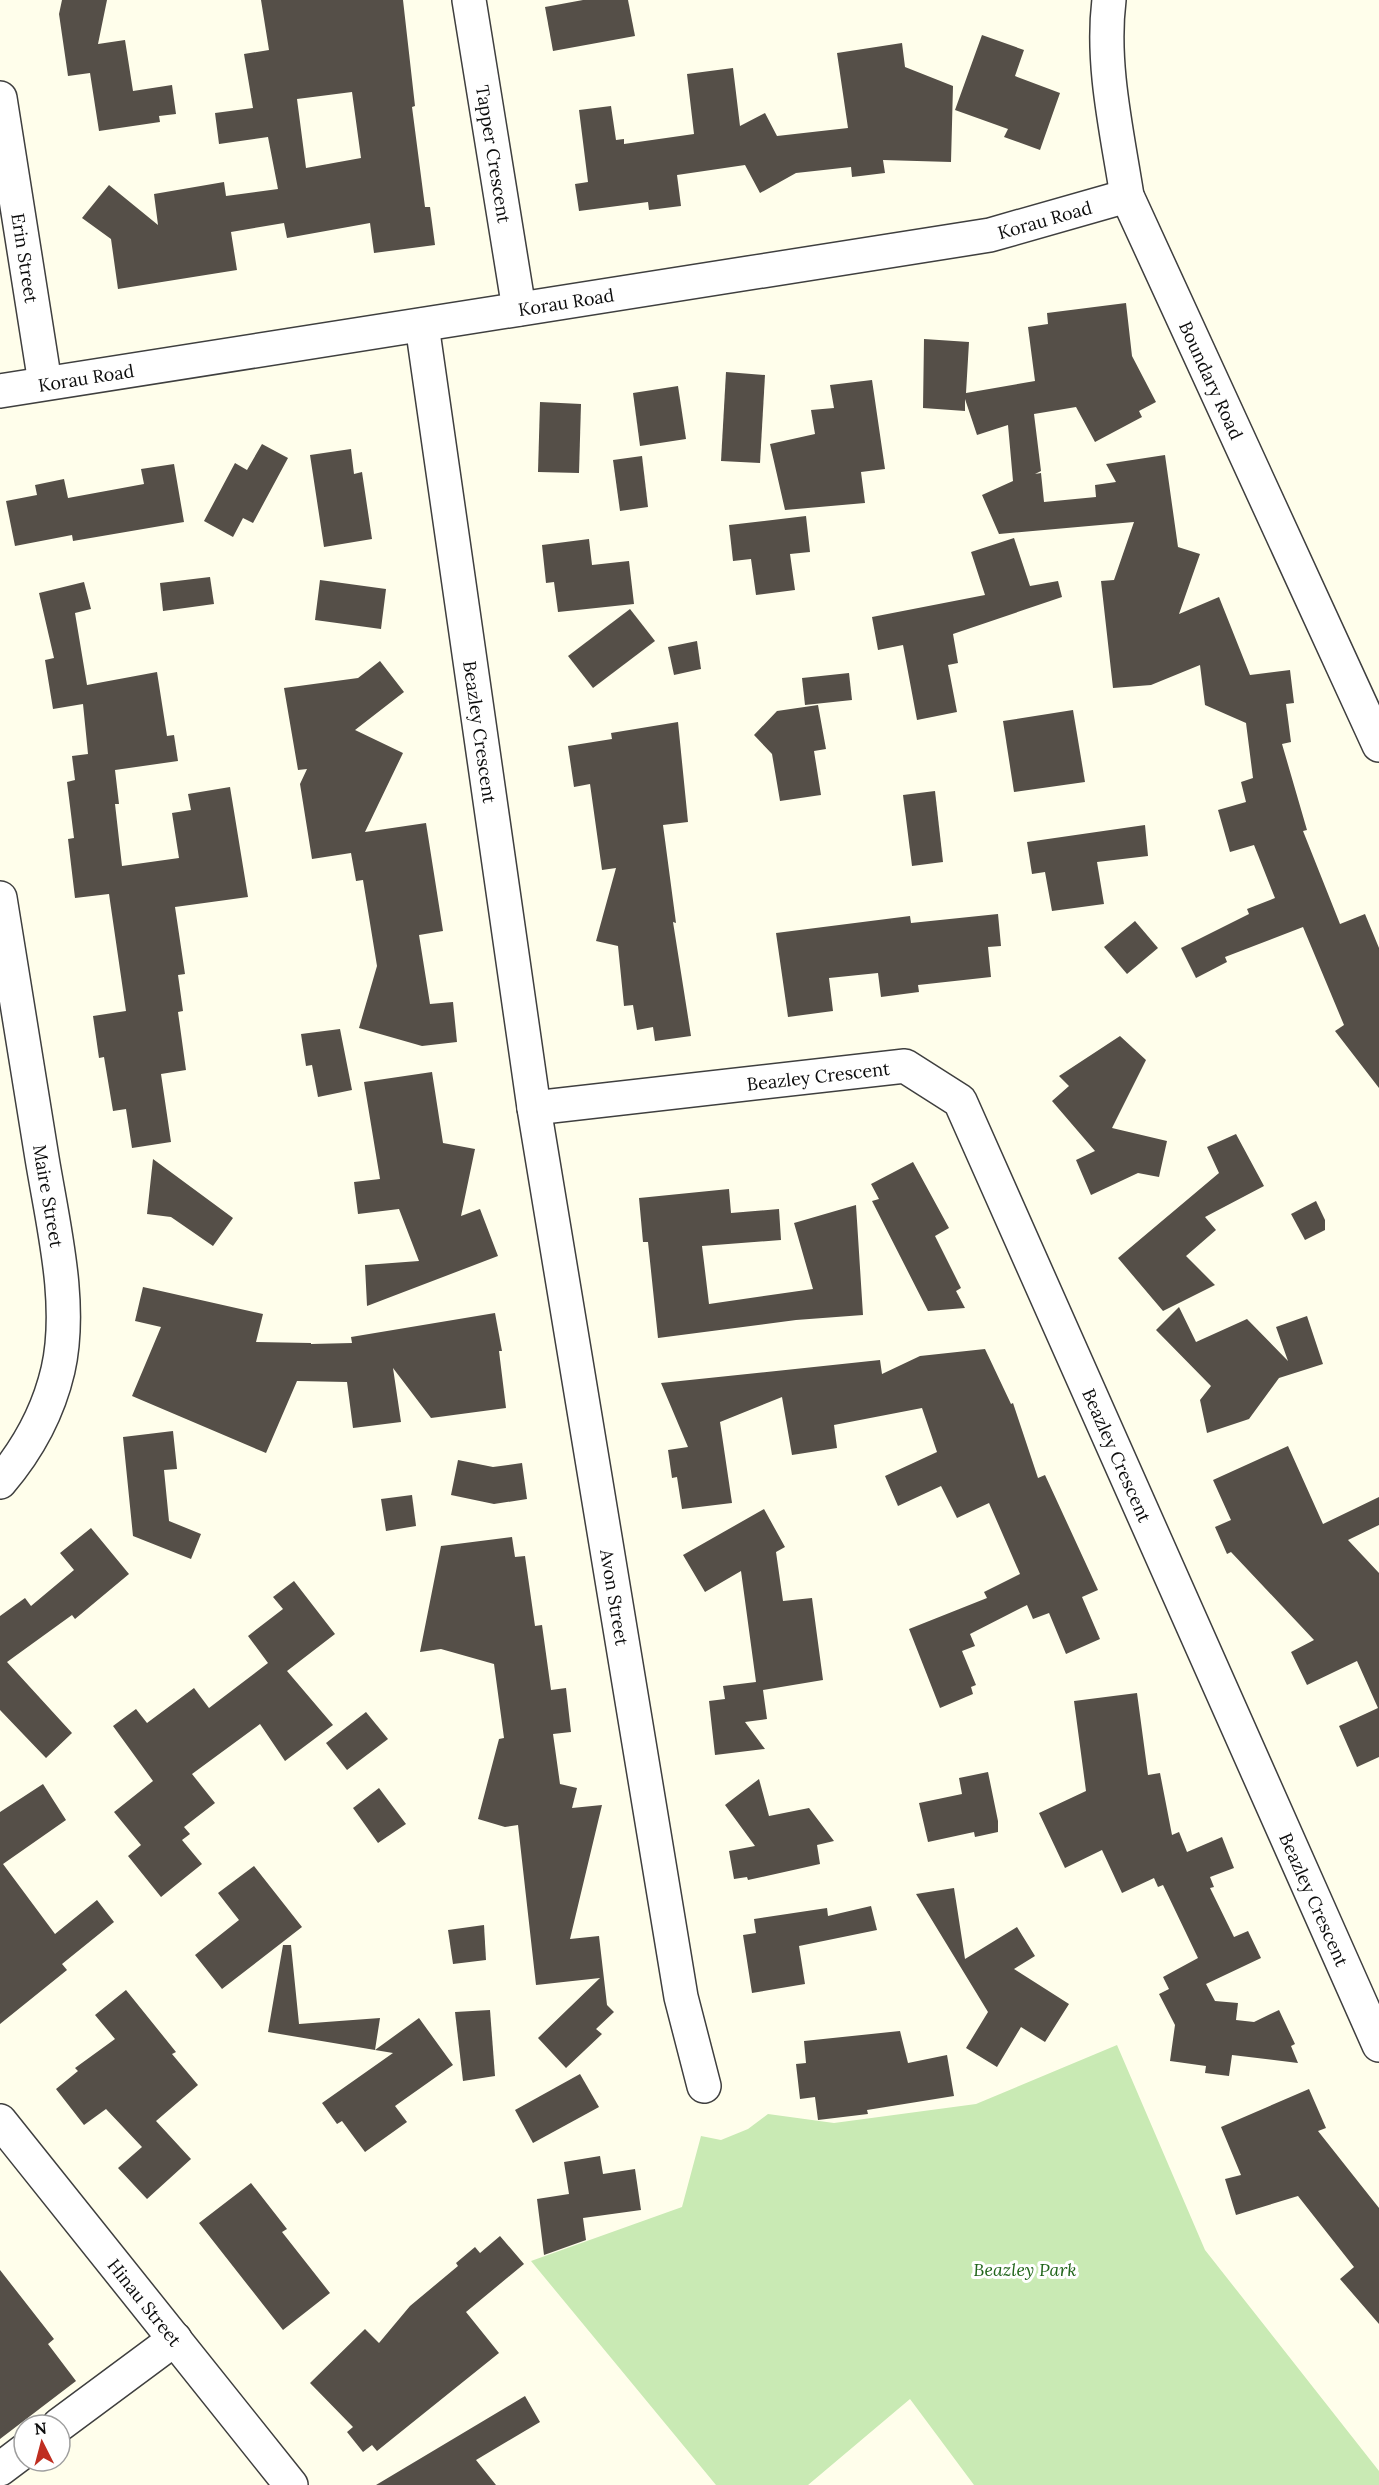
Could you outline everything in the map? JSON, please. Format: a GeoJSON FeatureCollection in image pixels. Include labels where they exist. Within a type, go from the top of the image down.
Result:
{"type":"FeatureCollection","features":[{"type":"Feature","properties":{"kind":"street","name":"Tapper Crescent"},"geometry":{"type":"LineString","coordinates":[[469,0],[519,309]]}},
{"type":"Feature","properties":{"kind":"street","name":"Boundary Road"},"geometry":{"type":"LineString","coordinates":[[1109,0],[1106,27],[1114,116],[1127,196],[1379,746]]}},
{"type":"Feature","properties":{"kind":"street","name":"Erin Street"},"geometry":{"type":"LineString","coordinates":[[0,98],[45,383]]}},
{"type":"Feature","properties":{"kind":"street","name":"Korau Road"},"geometry":{"type":"LineString","coordinates":[[0,391],[990,235],[1127,196]]}},
{"type":"Feature","properties":{"kind":"street","name":"Beazley Crescent"},"geometry":{"type":"LineString","coordinates":[[422,325],[534,1108],[905,1066],[960,1101],[1379,2045]]}},
{"type":"Feature","properties":{"kind":"street","name":"Maire Street"},"geometry":{"type":"LineString","coordinates":[[0,898],[58,1255],[63,1324],[58,1369],[45,1414],[22,1456],[0,1482]]}},
{"type":"Feature","properties":{"kind":"street","name":"Avon Street"},"geometry":{"type":"LineString","coordinates":[[534,1108],[681,1997],[704,2086]]}},
{"type":"Feature","properties":{"kind":"street","name":"Hinau Street"},"geometry":{"type":"LineString","coordinates":[[0,2121],[291,2485]]}},
{"type":"Feature","properties":{"kind":"street"},"geometry":{"type":"LineString","coordinates":[[72,2415],[175,2339]]}},
{"type":"Feature","properties":{"kind":"green space","name":"Beazley Park"},"geometry":{"type":"Polygon","coordinates":[[[1117,2045],[1205,2250],[1379,2471],[1379,2485],[974,2485],[910,2399],[808,2485],[716,2485],[531,2261],[682,2207],[701,2136],[721,2140],[748,2129],[768,2114],[834,2123],[976,2104],[1117,2045]]]}},
{"type":"Feature","properties":{"kind":"building"},"geometry":{"type":"Polygon","coordinates":[[[62,0],[107,0],[98,44],[125,40],[133,91],[172,85],[176,114],[159,116],[160,122],[99,131],[90,73],[68,76],[59,14],[62,0]]]}},
{"type":"Feature","properties":{"kind":"building"},"geometry":{"type":"Polygon","coordinates":[[[261,0],[403,0],[415,106],[412,107],[425,207],[430,207],[435,245],[374,253],[370,223],[287,238],[284,223],[231,232],[237,270],[118,289],[111,239],[82,218],[109,185],[158,225],[154,194],[224,182],[226,196],[278,189],[268,137],[219,144],[215,113],[253,108],[244,54],[269,50],[261,0]],[[352,92],[297,99],[306,168],[361,158],[352,92]]]}},
{"type":"Feature","properties":{"kind":"building"},"geometry":{"type":"Polygon","coordinates":[[[583,0],[628,0],[635,36],[553,51],[545,7],[583,0]]]}},
{"type":"Feature","properties":{"kind":"building"},"geometry":{"type":"Polygon","coordinates":[[[982,35],[1024,50],[1015,76],[1060,93],[1040,150],[1004,137],[1008,129],[955,110],[982,35]]]}},
{"type":"Feature","properties":{"kind":"building"},"geometry":{"type":"Polygon","coordinates":[[[902,43],[905,67],[953,86],[951,162],[883,160],[885,173],[852,177],[851,167],[796,173],[760,193],[745,165],[677,175],[681,206],[649,210],[648,202],[579,211],[575,184],[588,182],[579,110],[611,106],[616,140],[624,139],[624,144],[694,134],[687,74],[733,68],[740,126],[765,113],[777,136],[848,128],[837,53],[902,43]]]}},
{"type":"Feature","properties":{"kind":"building"},"geometry":{"type":"Polygon","coordinates":[[[1126,303],[1132,356],[1156,402],[1139,411],[1142,417],[1095,442],[1076,407],[1034,414],[1041,471],[1035,474],[1041,473],[1044,502],[1096,497],[1095,485],[1116,482],[1106,464],[1165,455],[1178,547],[1200,554],[1179,614],[1219,597],[1250,675],[1290,670],[1294,703],[1286,704],[1291,742],[1282,744],[1307,830],[1303,831],[1340,924],[1365,914],[1379,948],[1379,1088],[1335,1031],[1344,1025],[1303,927],[1225,957],[1227,962],[1196,978],[1181,948],[1249,914],[1247,909],[1275,898],[1254,845],[1230,852],[1218,810],[1246,802],[1241,782],[1253,778],[1246,723],[1205,705],[1200,665],[1151,685],[1113,688],[1101,581],[1114,580],[1134,522],[999,534],[982,495],[1013,481],[1008,425],[977,435],[965,399],[965,411],[923,408],[924,339],[969,342],[966,393],[1035,381],[1028,327],[1048,324],[1047,313],[1126,303]]]}},
{"type":"Feature","properties":{"kind":"building"},"geometry":{"type":"Polygon","coordinates":[[[726,372],[765,375],[760,463],[721,461],[726,372]]]}},
{"type":"Feature","properties":{"kind":"building"},"geometry":{"type":"Polygon","coordinates":[[[872,380],[885,469],[861,472],[865,503],[785,510],[770,444],[815,434],[811,410],[834,408],[830,385],[872,380]]]}},
{"type":"Feature","properties":{"kind":"building"},"geometry":{"type":"Polygon","coordinates":[[[678,386],[686,439],[640,446],[633,393],[678,386]]]}},
{"type":"Feature","properties":{"kind":"building"},"geometry":{"type":"Polygon","coordinates":[[[540,402],[581,404],[579,473],[538,472],[540,402]]]}},
{"type":"Feature","properties":{"kind":"building"},"geometry":{"type":"Polygon","coordinates":[[[262,444],[288,458],[253,523],[243,518],[233,537],[204,521],[235,463],[247,470],[262,444]]]}},
{"type":"Feature","properties":{"kind":"building"},"geometry":{"type":"Polygon","coordinates":[[[351,449],[354,474],[362,472],[372,539],[324,547],[310,455],[351,449]]]}},
{"type":"Feature","properties":{"kind":"building"},"geometry":{"type":"Polygon","coordinates":[[[642,456],[648,507],[620,511],[613,460],[642,456]]]}},
{"type":"Feature","properties":{"kind":"building"},"geometry":{"type":"Polygon","coordinates":[[[174,464],[184,522],[73,541],[72,535],[15,546],[6,501],[37,495],[35,485],[64,479],[68,498],[144,484],[141,469],[174,464]]]}},
{"type":"Feature","properties":{"kind":"building"},"geometry":{"type":"Polygon","coordinates":[[[806,516],[810,552],[790,554],[795,590],[756,595],[751,559],[733,561],[729,525],[806,516]]]}},
{"type":"Feature","properties":{"kind":"building"},"geometry":{"type":"Polygon","coordinates":[[[1014,538],[1030,586],[1058,581],[1062,597],[953,634],[958,663],[948,665],[957,712],[917,720],[903,645],[878,650],[872,617],[985,595],[971,552],[1014,538]]]}},
{"type":"Feature","properties":{"kind":"building"},"geometry":{"type":"Polygon","coordinates":[[[589,539],[592,565],[629,561],[634,604],[558,612],[554,582],[546,583],[542,545],[589,539]]]}},
{"type":"Feature","properties":{"kind":"building"},"geometry":{"type":"Polygon","coordinates":[[[210,577],[214,604],[163,611],[160,583],[210,577]]]}},
{"type":"Feature","properties":{"kind":"building"},"geometry":{"type":"Polygon","coordinates":[[[320,580],[386,589],[381,629],[315,620],[320,580]]]}},
{"type":"Feature","properties":{"kind":"building"},"geometry":{"type":"Polygon","coordinates":[[[84,582],[91,609],[75,613],[87,685],[157,672],[167,736],[174,735],[178,761],[115,770],[119,804],[115,804],[122,866],[179,858],[172,813],[191,810],[188,794],[230,787],[248,897],[175,907],[185,974],[178,975],[183,1011],[178,1012],[186,1070],[161,1074],[171,1142],[132,1148],[126,1109],[113,1111],[104,1057],[99,1058],[93,1016],[126,1011],[109,894],[75,898],[68,839],[74,838],[67,782],[75,780],[72,756],[88,754],[83,704],[53,709],[45,660],[54,658],[39,593],[84,582]]]}},
{"type":"Feature","properties":{"kind":"building"},"geometry":{"type":"Polygon","coordinates":[[[630,609],[655,641],[593,688],[568,656],[630,609]]]}},
{"type":"Feature","properties":{"kind":"building"},"geometry":{"type":"Polygon","coordinates":[[[697,641],[701,669],[674,675],[668,647],[697,641]]]}},
{"type":"Feature","properties":{"kind":"building"},"geometry":{"type":"Polygon","coordinates":[[[380,661],[404,692],[355,730],[403,753],[365,832],[426,823],[443,931],[419,935],[430,1004],[453,1002],[457,1042],[422,1046],[359,1028],[377,966],[363,880],[356,881],[351,853],[312,859],[300,784],[307,769],[298,770],[284,688],[358,678],[380,661]]]}},
{"type":"Feature","properties":{"kind":"building"},"geometry":{"type":"Polygon","coordinates":[[[849,673],[852,700],[805,705],[802,678],[849,673]]]}},
{"type":"Feature","properties":{"kind":"building"},"geometry":{"type":"Polygon","coordinates":[[[818,705],[826,749],[814,751],[821,795],[780,801],[772,754],[754,735],[777,711],[818,705]]]}},
{"type":"Feature","properties":{"kind":"building"},"geometry":{"type":"Polygon","coordinates":[[[1073,710],[1085,782],[1014,792],[1003,721],[1073,710]]]}},
{"type":"Feature","properties":{"kind":"building"},"geometry":{"type":"Polygon","coordinates":[[[678,722],[688,822],[663,825],[676,923],[673,922],[691,1036],[655,1041],[653,1027],[637,1030],[633,1005],[624,1006],[618,946],[596,941],[616,868],[602,870],[590,784],[574,787],[568,746],[612,739],[611,733],[678,722]]]}},
{"type":"Feature","properties":{"kind":"building"},"geometry":{"type":"Polygon","coordinates":[[[935,791],[943,862],[912,866],[903,795],[935,791]]]}},
{"type":"Feature","properties":{"kind":"building"},"geometry":{"type":"Polygon","coordinates":[[[1145,825],[1148,856],[1097,862],[1104,904],[1052,911],[1045,872],[1032,874],[1027,842],[1145,825]]]}},
{"type":"Feature","properties":{"kind":"building"},"geometry":{"type":"Polygon","coordinates":[[[998,914],[1001,946],[988,947],[991,977],[918,985],[919,992],[881,997],[878,973],[829,978],[833,1011],[788,1017],[776,933],[910,916],[911,923],[998,914]]]}},
{"type":"Feature","properties":{"kind":"building"},"geometry":{"type":"Polygon","coordinates":[[[1135,921],[1158,948],[1127,974],[1104,947],[1135,921]]]}},
{"type":"Feature","properties":{"kind":"building"},"geometry":{"type":"Polygon","coordinates":[[[340,1029],[352,1090],[318,1097],[312,1065],[306,1066],[301,1034],[340,1029]]]}},
{"type":"Feature","properties":{"kind":"building"},"geometry":{"type":"Polygon","coordinates":[[[1120,1036],[1146,1060],[1112,1128],[1167,1141],[1159,1177],[1138,1173],[1091,1195],[1076,1160],[1095,1151],[1052,1101],[1069,1086],[1059,1076],[1120,1036]]]}},
{"type":"Feature","properties":{"kind":"building"},"geometry":{"type":"Polygon","coordinates":[[[432,1072],[443,1143],[475,1149],[461,1216],[480,1209],[498,1256],[367,1306],[365,1265],[419,1261],[399,1209],[358,1214],[354,1182],[380,1179],[364,1082],[432,1072]]]}},
{"type":"Feature","properties":{"kind":"building"},"geometry":{"type":"Polygon","coordinates":[[[1236,1134],[1264,1186],[1205,1217],[1216,1230],[1186,1256],[1215,1285],[1163,1311],[1118,1258],[1219,1173],[1207,1147],[1236,1134]]]}},
{"type":"Feature","properties":{"kind":"building"},"geometry":{"type":"Polygon","coordinates":[[[153,1159],[233,1218],[213,1246],[171,1217],[147,1214],[153,1159]]]}},
{"type":"Feature","properties":{"kind":"building"},"geometry":{"type":"Polygon","coordinates":[[[913,1162],[949,1228],[935,1236],[961,1288],[956,1291],[965,1308],[928,1311],[872,1201],[879,1199],[871,1184],[913,1162]]]}},
{"type":"Feature","properties":{"kind":"building"},"geometry":{"type":"Polygon","coordinates":[[[729,1189],[731,1213],[779,1209],[781,1240],[702,1246],[709,1304],[813,1289],[794,1223],[856,1205],[863,1315],[796,1320],[658,1338],[648,1242],[643,1242],[639,1198],[729,1189]]]}},
{"type":"Feature","properties":{"kind":"building"},"geometry":{"type":"Polygon","coordinates":[[[1316,1201],[1325,1220],[1325,1230],[1305,1240],[1291,1214],[1316,1201]]]}},
{"type":"Feature","properties":{"kind":"building"},"geometry":{"type":"Polygon","coordinates":[[[143,1287],[263,1314],[256,1342],[352,1343],[351,1337],[495,1313],[502,1351],[499,1351],[506,1408],[431,1418],[393,1368],[401,1422],[353,1428],[347,1382],[297,1381],[266,1453],[132,1396],[161,1327],[135,1321],[143,1287]]]}},
{"type":"Feature","properties":{"kind":"building"},"geometry":{"type":"Polygon","coordinates":[[[1179,1307],[1196,1342],[1247,1319],[1288,1361],[1276,1327],[1307,1316],[1323,1364],[1279,1378],[1249,1419],[1207,1433],[1200,1400],[1211,1386],[1156,1330],[1179,1307]]]}},
{"type":"Feature","properties":{"kind":"building"},"geometry":{"type":"Polygon","coordinates":[[[985,1349],[1011,1404],[1013,1403],[1038,1478],[1045,1475],[1098,1590],[1082,1597],[1100,1639],[1066,1654],[1049,1613],[1033,1619],[1027,1605],[970,1634],[975,1646],[962,1651],[976,1685],[971,1687],[973,1694],[940,1708],[909,1629],[987,1598],[984,1592],[1020,1574],[989,1503],[957,1518],[941,1486],[898,1506],[885,1476],[937,1452],[922,1408],[834,1425],[837,1448],[792,1455],[782,1397],[720,1422],[732,1503],[682,1509],[677,1477],[672,1478],[668,1450],[688,1447],[661,1383],[880,1360],[882,1374],[920,1356],[985,1349]]]}},
{"type":"Feature","properties":{"kind":"building"},"geometry":{"type":"Polygon","coordinates":[[[173,1431],[177,1469],[164,1470],[169,1521],[201,1534],[191,1559],[133,1536],[123,1437],[173,1431]]]}},
{"type":"Feature","properties":{"kind":"building"},"geometry":{"type":"Polygon","coordinates":[[[1288,1446],[1323,1524],[1379,1497],[1379,1525],[1348,1540],[1379,1573],[1379,1757],[1357,1767],[1339,1726],[1378,1708],[1357,1661],[1307,1685],[1291,1652],[1314,1640],[1231,1552],[1227,1554],[1215,1527],[1231,1520],[1213,1480],[1288,1446]]]}},
{"type":"Feature","properties":{"kind":"building"},"geometry":{"type":"Polygon","coordinates":[[[458,1460],[493,1467],[522,1463],[527,1499],[494,1504],[451,1495],[458,1460]]]}},
{"type":"Feature","properties":{"kind":"building"},"geometry":{"type":"Polygon","coordinates":[[[412,1495],[416,1526],[386,1531],[381,1499],[412,1495]]]}},
{"type":"Feature","properties":{"kind":"building"},"geometry":{"type":"Polygon","coordinates":[[[764,1509],[785,1547],[776,1552],[783,1601],[812,1598],[823,1680],[763,1690],[767,1719],[745,1722],[765,1749],[715,1755],[709,1701],[725,1699],[723,1686],[756,1682],[741,1571],[705,1592],[683,1555],[764,1509]]]}},
{"type":"Feature","properties":{"kind":"building"},"geometry":{"type":"Polygon","coordinates":[[[91,1528],[129,1574],[75,1619],[72,1615],[7,1662],[72,1733],[46,1758],[0,1710],[0,1616],[25,1598],[31,1606],[74,1570],[60,1553],[91,1528]]]}},
{"type":"Feature","properties":{"kind":"building"},"geometry":{"type":"Polygon","coordinates":[[[512,1537],[515,1557],[525,1556],[535,1626],[542,1625],[551,1690],[566,1688],[571,1732],[553,1734],[560,1784],[577,1788],[572,1808],[602,1805],[570,1939],[599,1936],[607,2005],[614,2012],[596,2029],[602,2034],[566,2068],[538,2038],[600,1978],[536,1985],[518,1825],[505,1827],[478,1819],[499,1739],[504,1738],[494,1664],[441,1649],[420,1652],[441,1546],[512,1537]]]}},
{"type":"Feature","properties":{"kind":"building"},"geometry":{"type":"Polygon","coordinates":[[[294,1581],[335,1634],[287,1671],[333,1725],[285,1761],[260,1724],[192,1774],[215,1803],[184,1827],[190,1834],[182,1840],[202,1864],[161,1897],[128,1856],[141,1845],[114,1812],[153,1781],[113,1726],[136,1709],[147,1723],[194,1688],[209,1708],[268,1663],[248,1636],[283,1609],[273,1597],[294,1581]]]}},
{"type":"Feature","properties":{"kind":"building"},"geometry":{"type":"Polygon","coordinates":[[[1137,1693],[1148,1775],[1160,1773],[1172,1835],[1179,1832],[1187,1852],[1222,1837],[1234,1868],[1210,1877],[1214,1887],[1210,1888],[1234,1937],[1248,1931],[1261,1958],[1206,1984],[1215,2001],[1238,2003],[1236,2020],[1254,2022],[1279,2010],[1295,2044],[1291,2046],[1298,2063],[1232,2055],[1229,2076],[1205,2073],[1206,2066],[1170,2061],[1175,2025],[1159,1994],[1169,1989],[1163,1977],[1198,1958],[1163,1885],[1158,1887],[1154,1878],[1122,1893],[1102,1850],[1065,1868],[1039,1813],[1086,1791],[1074,1701],[1137,1693]]]}},
{"type":"Feature","properties":{"kind":"building"},"geometry":{"type":"Polygon","coordinates":[[[366,1712],[388,1739],[347,1770],[326,1743],[366,1712]]]}},
{"type":"Feature","properties":{"kind":"building"},"geometry":{"type":"Polygon","coordinates":[[[988,1772],[998,1821],[998,1832],[975,1837],[974,1832],[928,1842],[919,1803],[962,1794],[959,1778],[988,1772]]]}},
{"type":"Feature","properties":{"kind":"building"},"geometry":{"type":"Polygon","coordinates":[[[759,1779],[769,1816],[809,1808],[834,1841],[817,1845],[820,1864],[748,1880],[747,1877],[734,1879],[729,1851],[755,1846],[725,1805],[759,1779]]]}},
{"type":"Feature","properties":{"kind":"building"},"geometry":{"type":"Polygon","coordinates":[[[43,1784],[66,1820],[3,1864],[55,1934],[97,1900],[114,1922],[62,1964],[67,1970],[0,2024],[0,1812],[43,1784]]]}},
{"type":"Feature","properties":{"kind":"building"},"geometry":{"type":"Polygon","coordinates":[[[379,1788],[406,1824],[378,1843],[353,1808],[379,1788]]]}},
{"type":"Feature","properties":{"kind":"building"},"geometry":{"type":"Polygon","coordinates":[[[254,1866],[302,1927],[222,1989],[195,1955],[239,1920],[218,1893],[254,1866]]]}},
{"type":"Feature","properties":{"kind":"building"},"geometry":{"type":"Polygon","coordinates":[[[954,1888],[965,1959],[1017,1927],[1035,1956],[1014,1969],[1069,2004],[1045,2042],[1021,2027],[997,2067],[966,2048],[988,2012],[916,1894],[954,1888]]]}},
{"type":"Feature","properties":{"kind":"building"},"geometry":{"type":"Polygon","coordinates":[[[871,1906],[877,1930],[799,1946],[805,1984],[752,1993],[743,1935],[756,1933],[754,1919],[827,1908],[828,1916],[871,1906]]]}},
{"type":"Feature","properties":{"kind":"building"},"geometry":{"type":"Polygon","coordinates":[[[484,1925],[486,1960],[453,1964],[448,1930],[484,1925]]]}},
{"type":"Feature","properties":{"kind":"building"},"geometry":{"type":"Polygon","coordinates":[[[283,1945],[291,1945],[299,2024],[380,2018],[375,2050],[268,2032],[283,1945]]]}},
{"type":"Feature","properties":{"kind":"building"},"geometry":{"type":"Polygon","coordinates":[[[126,1990],[176,2052],[172,2054],[198,2085],[156,2121],[191,2159],[147,2199],[118,2168],[142,2147],[106,2109],[84,2125],[56,2089],[78,2071],[75,2068],[115,2039],[95,2015],[126,1990]]]}},
{"type":"Feature","properties":{"kind":"building"},"geometry":{"type":"Polygon","coordinates":[[[490,2010],[495,2076],[463,2081],[455,2012],[490,2010]]]}},
{"type":"Feature","properties":{"kind":"building"},"geometry":{"type":"Polygon","coordinates":[[[419,2018],[453,2065],[395,2106],[407,2122],[365,2152],[342,2121],[337,2124],[322,2103],[393,2053],[375,2050],[419,2018]]]}},
{"type":"Feature","properties":{"kind":"building"},"geometry":{"type":"Polygon","coordinates":[[[900,2031],[908,2063],[947,2055],[954,2096],[867,2110],[868,2114],[818,2120],[815,2097],[800,2099],[796,2064],[806,2063],[804,2041],[900,2031]]]}},
{"type":"Feature","properties":{"kind":"building"},"geometry":{"type":"Polygon","coordinates":[[[580,2074],[599,2107],[533,2143],[515,2110],[580,2074]]]}},
{"type":"Feature","properties":{"kind":"building"},"geometry":{"type":"Polygon","coordinates":[[[1309,2089],[1326,2128],[1318,2131],[1379,2208],[1379,2324],[1340,2279],[1354,2267],[1298,2196],[1236,2215],[1225,2179],[1241,2175],[1221,2127],[1309,2089]]]}},
{"type":"Feature","properties":{"kind":"building"},"geometry":{"type":"Polygon","coordinates":[[[600,2156],[603,2174],[635,2169],[641,2210],[583,2218],[586,2240],[544,2255],[537,2199],[569,2194],[564,2162],[600,2156]]]}},
{"type":"Feature","properties":{"kind":"building"},"geometry":{"type":"Polygon","coordinates":[[[251,2183],[287,2229],[282,2232],[330,2293],[283,2330],[199,2223],[251,2183]]]}},
{"type":"Feature","properties":{"kind":"building"},"geometry":{"type":"Polygon","coordinates":[[[500,2236],[524,2264],[466,2312],[499,2353],[377,2451],[372,2445],[363,2452],[347,2432],[353,2427],[310,2383],[365,2329],[379,2343],[410,2306],[458,2266],[456,2263],[475,2247],[480,2253],[500,2236]]]}},
{"type":"Feature","properties":{"kind":"building"},"geometry":{"type":"Polygon","coordinates":[[[0,2270],[54,2339],[48,2344],[76,2381],[34,2413],[12,2413],[12,2430],[0,2439],[0,2270]]]}},
{"type":"Feature","properties":{"kind":"building"},"geometry":{"type":"Polygon","coordinates":[[[525,2396],[540,2422],[476,2460],[496,2485],[376,2485],[525,2396]]]}}]}
